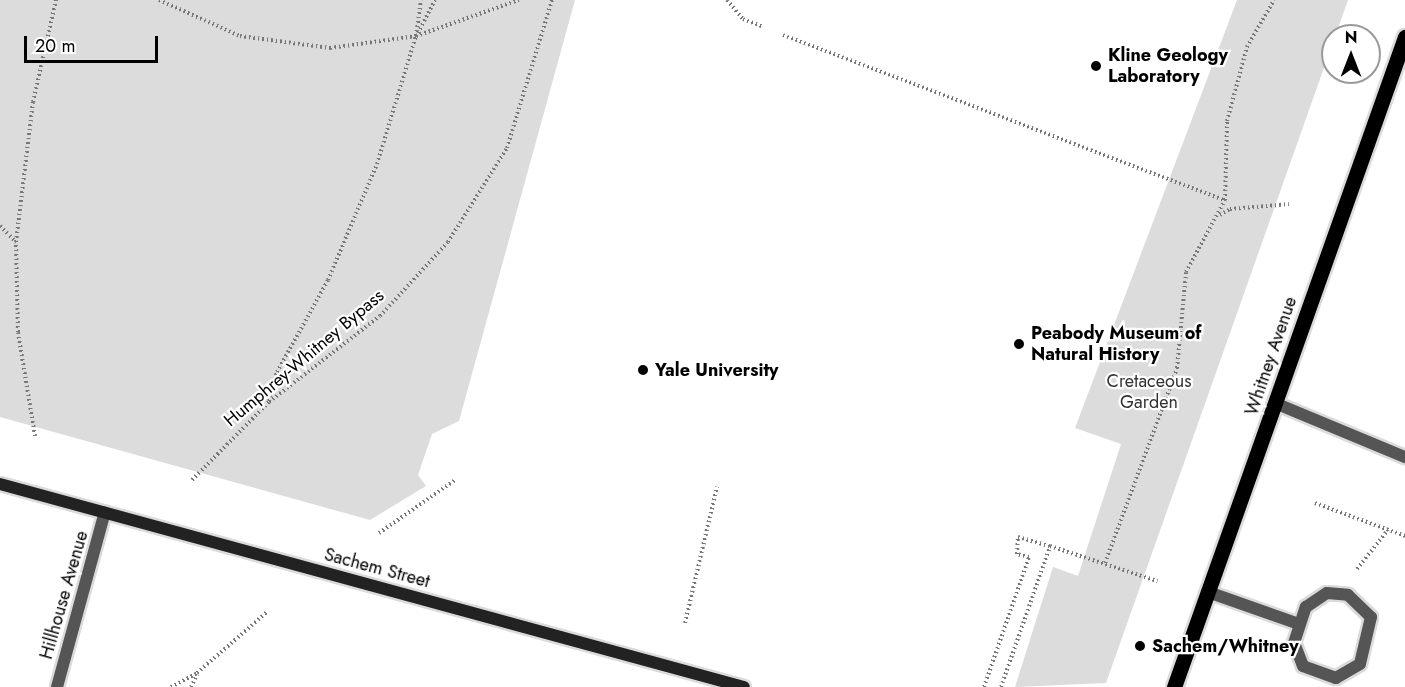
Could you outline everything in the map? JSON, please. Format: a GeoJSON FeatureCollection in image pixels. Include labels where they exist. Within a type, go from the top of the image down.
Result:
{"type":"FeatureCollection","features":[{"type":"Feature","properties":{"kind":"main road","name":"Whitney Avenue"},"geometry":{"type":"LineString","coordinates":[[1174,687],[1405,37]]}},
{"type":"Feature","properties":{"kind":"street"},"geometry":{"type":"LineString","coordinates":[[1275,403],[1405,457]]}},
{"type":"Feature","properties":{"kind":"street","name":"Sachem Street"},"geometry":{"type":"LineString","coordinates":[[0,484],[744,687]]}},
{"type":"Feature","properties":{"kind":"street","name":"Hillhouse Avenue"},"geometry":{"type":"LineString","coordinates":[[57,687],[105,512]]}},
{"type":"Feature","properties":{"kind":"street"},"geometry":{"type":"LineString","coordinates":[[1208,591],[1299,624]]}},
{"type":"Feature","properties":{"kind":"street"},"geometry":{"type":"LineString","coordinates":[[1348,595],[1364,605],[1371,631],[1360,664],[1350,674],[1336,678],[1303,666],[1294,643],[1299,624],[1316,597],[1348,595]]}},
{"type":"Feature","properties":{"kind":"path"},"geometry":{"type":"LineString","coordinates":[[35,436],[18,332],[16,242],[33,102],[56,0]]}},
{"type":"Feature","properties":{"kind":"path"},"geometry":{"type":"LineString","coordinates":[[159,0],[240,36],[330,48],[416,36],[519,0]]}},
{"type":"Feature","properties":{"kind":"path"},"geometry":{"type":"LineString","coordinates":[[268,402],[278,372],[328,280],[377,165],[416,36],[421,0]]}},
{"type":"Feature","properties":{"kind":"path"},"geometry":{"type":"LineString","coordinates":[[416,36],[435,0]]}},
{"type":"Feature","properties":{"kind":"path","name":"Humphrey-Whitney Bypass"},"geometry":{"type":"LineString","coordinates":[[192,480],[268,402],[380,316],[448,242],[507,148],[552,0]]}},
{"type":"Feature","properties":{"kind":"path"},"geometry":{"type":"LineString","coordinates":[[727,0],[743,19],[764,27]]}},
{"type":"Feature","properties":{"kind":"path"},"geometry":{"type":"LineString","coordinates":[[1105,563],[1177,368],[1186,272],[1220,216],[1225,200],[1227,121],[1247,47],[1274,0]]}},
{"type":"Feature","properties":{"kind":"path"},"geometry":{"type":"LineString","coordinates":[[783,35],[1225,200]]}},
{"type":"Feature","properties":{"kind":"path"},"geometry":{"type":"LineString","coordinates":[[1220,216],[1230,209],[1289,204]]}},
{"type":"Feature","properties":{"kind":"path"},"geometry":{"type":"LineString","coordinates":[[0,226],[16,242]]}},
{"type":"Feature","properties":{"kind":"path"},"geometry":{"type":"LineString","coordinates":[[379,533],[455,480]]}},
{"type":"Feature","properties":{"kind":"path"},"geometry":{"type":"LineString","coordinates":[[686,623],[717,487]]}},
{"type":"Feature","properties":{"kind":"path"},"geometry":{"type":"LineString","coordinates":[[1315,503],[1405,536]]}},
{"type":"Feature","properties":{"kind":"path"},"geometry":{"type":"LineString","coordinates":[[1348,595],[1358,568],[1388,530]]}},
{"type":"Feature","properties":{"kind":"path"},"geometry":{"type":"LineString","coordinates":[[984,687],[1029,557],[1017,554],[1018,537],[1157,581]]}},
{"type":"Feature","properties":{"kind":"path"},"geometry":{"type":"LineString","coordinates":[[1001,687],[1050,546]]}},
{"type":"Feature","properties":{"kind":"path"},"geometry":{"type":"LineString","coordinates":[[171,687],[197,673],[267,612]]}},
{"type":"Feature","properties":{"kind":"path"},"geometry":{"type":"LineString","coordinates":[[191,687],[197,673]]}},
{"type":"Feature","properties":{"kind":"green space"},"geometry":{"type":"Polygon","coordinates":[[[0,0],[575,0],[459,421],[432,434],[418,475],[426,486],[370,520],[0,417],[0,0]]]}},
{"type":"Feature","properties":{"kind":"green space","name":"Cretaceous Garden"},"geometry":{"type":"Polygon","coordinates":[[[1237,0],[1348,0],[1339,24],[1321,24],[1321,76],[1106,683],[1015,687],[1053,567],[1078,576],[1121,444],[1075,428],[1237,0]]]}},
{"type":"Feature","properties":{"kind":"place","name":"Kline Geology Laboratory"},"geometry":{"type":"Point","coordinates":[1096,66]}},
{"type":"Feature","properties":{"kind":"place","name":"Peabody Museum of Natural History"},"geometry":{"type":"Point","coordinates":[1019,344]}},
{"type":"Feature","properties":{"kind":"place","name":"Yale University"},"geometry":{"type":"Point","coordinates":[643,370]}},
{"type":"Feature","properties":{"kind":"place","name":"Sachem/Whitney"},"geometry":{"type":"Point","coordinates":[1140,646]}}]}
